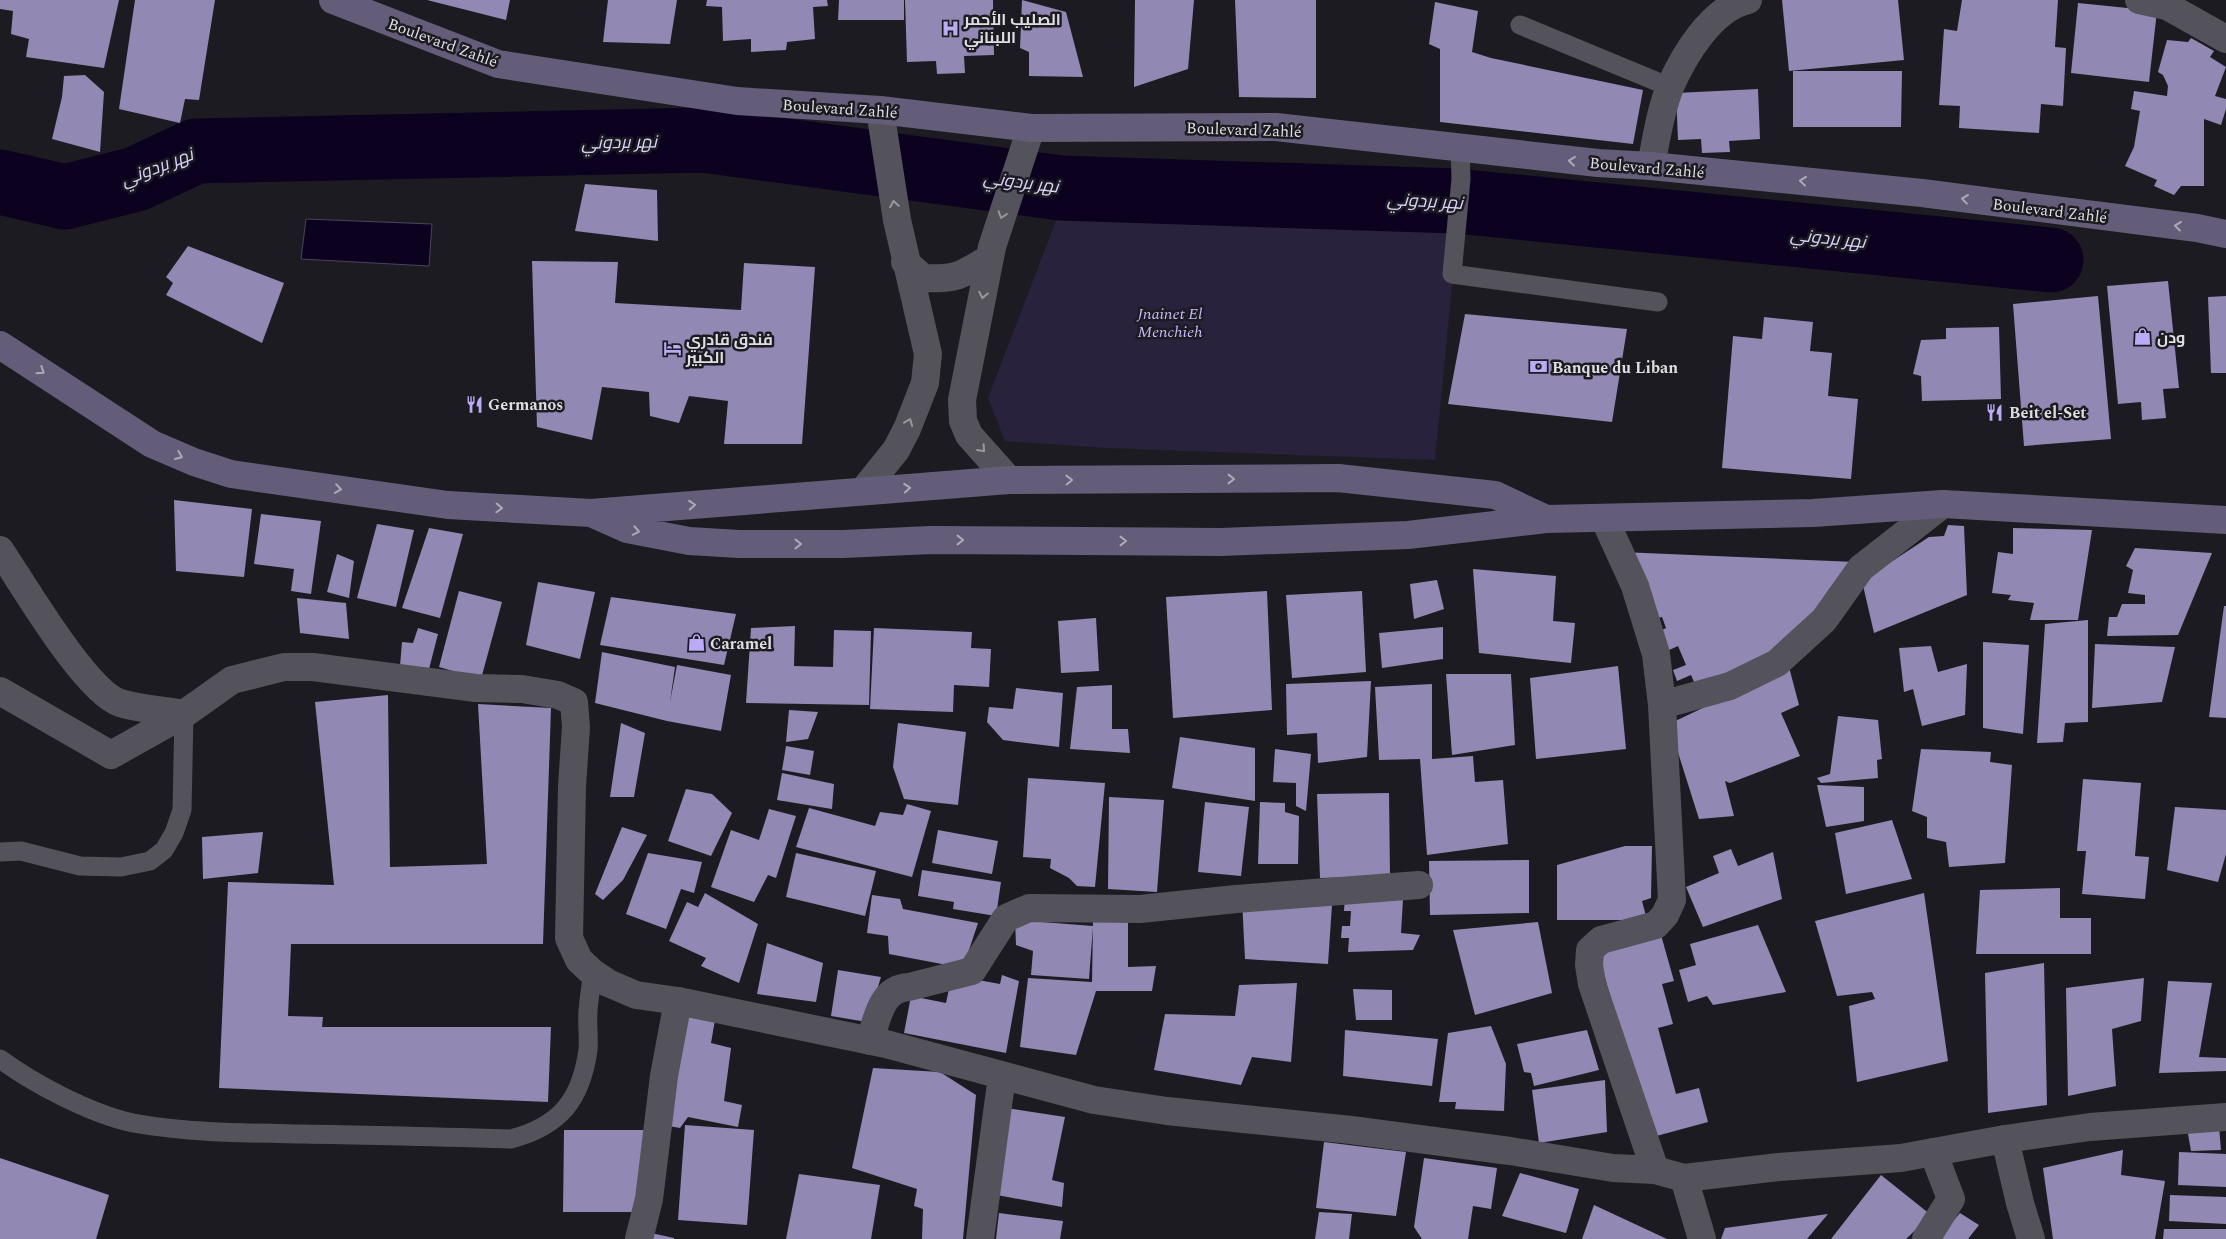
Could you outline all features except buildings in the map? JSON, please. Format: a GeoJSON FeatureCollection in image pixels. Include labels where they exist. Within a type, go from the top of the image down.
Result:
{"type":"FeatureCollection","features":[{"type":"Feature","properties":{"kind":"main road","name":"Boulevard Zahlé"},"geometry":{"type":"LineString","coordinates":[[333,0],[498,64],[737,101],[880,110],[1027,140],[1276,127],[1598,164],[1651,166],[1922,193],[2197,228],[2226,234]]}},
{"type":"Feature","properties":{"kind":"main road"},"geometry":{"type":"LineString","coordinates":[[0,345],[152,444],[194,462],[231,474],[448,505],[591,513],[1009,480],[1338,478],[1495,495],[1546,519]]}},
{"type":"Feature","properties":{"kind":"main road"},"geometry":{"type":"LineString","coordinates":[[591,513],[627,529],[689,541],[739,544],[842,544],[931,540],[1221,542],[1408,535],[1546,519],[1814,513],[1943,504],[2226,520]]}},
{"type":"Feature","properties":{"kind":"street"},"geometry":{"type":"LineString","coordinates":[[1651,166],[1660,119],[1670,87],[1705,28],[1726,10],[1748,0]]}},
{"type":"Feature","properties":{"kind":"street"},"geometry":{"type":"LineString","coordinates":[[2139,0],[2167,6],[2226,39]]}},
{"type":"Feature","properties":{"kind":"street"},"geometry":{"type":"LineString","coordinates":[[2167,6],[2198,0]]}},
{"type":"Feature","properties":{"kind":"street"},"geometry":{"type":"LineString","coordinates":[[863,492],[896,450],[907,429],[925,383],[928,354],[905,257],[880,110]]}},
{"type":"Feature","properties":{"kind":"street"},"geometry":{"type":"LineString","coordinates":[[1009,480],[969,435],[963,422],[962,400],[991,252],[1027,140]]}},
{"type":"Feature","properties":{"kind":"street"},"geometry":{"type":"LineString","coordinates":[[905,257],[923,278],[946,280],[963,274],[991,252]]}},
{"type":"Feature","properties":{"kind":"street"},"geometry":{"type":"LineString","coordinates":[[1662,705],[1730,686],[1778,663],[1824,620],[1861,568],[1943,504]]}},
{"type":"Feature","properties":{"kind":"street"},"geometry":{"type":"LineString","coordinates":[[1604,518],[1635,586],[1656,654],[1662,705],[1672,900],[1666,915],[1656,925],[1601,940],[1590,950],[1589,965],[1592,984],[1655,1170]]}},
{"type":"Feature","properties":{"kind":"street"},"geometry":{"type":"LineString","coordinates":[[0,550],[76,663],[101,692],[119,703],[184,714]]}},
{"type":"Feature","properties":{"kind":"street"},"geometry":{"type":"LineString","coordinates":[[0,691],[111,755],[184,714],[232,680],[284,668],[313,667],[476,688],[522,689],[558,695],[574,702],[576,727],[572,786],[569,938],[579,960],[593,973],[615,987],[636,995],[678,1001],[870,1041],[1094,1100],[1167,1111],[1351,1130],[1510,1150],[1613,1168],[1655,1170],[1684,1178],[1779,1167],[1901,1158],[2005,1139],[2090,1127],[2226,1117]]}},
{"type":"Feature","properties":{"kind":"street"},"geometry":{"type":"LineString","coordinates":[[870,1041],[883,1002],[890,992],[900,987],[908,987],[972,971],[1006,918],[1028,908],[1140,910],[1236,899],[1419,885]]}},
{"type":"Feature","properties":{"kind":"street"},"geometry":{"type":"LineString","coordinates":[[639,1239],[649,1198],[664,1076],[678,1001]]}},
{"type":"Feature","properties":{"kind":"street"},"geometry":{"type":"LineString","coordinates":[[980,1239],[1002,1076]]}},
{"type":"Feature","properties":{"kind":"street"},"geometry":{"type":"LineString","coordinates":[[2005,1139],[2020,1203],[2031,1239]]}},
{"type":"Feature","properties":{"kind":"street"},"geometry":{"type":"LineString","coordinates":[[1926,1239],[1951,1199],[1933,1152]]}},
{"type":"Feature","properties":{"kind":"street"},"geometry":{"type":"LineString","coordinates":[[1684,1178],[1702,1239]]}},
{"type":"Feature","properties":{"kind":"lane"},"geometry":{"type":"LineString","coordinates":[[1520,25],[1670,87]]}},
{"type":"Feature","properties":{"kind":"lane"},"geometry":{"type":"LineString","coordinates":[[1460,148],[1461,179],[1452,274],[1658,302]]}},
{"type":"Feature","properties":{"kind":"lane"},"geometry":{"type":"LineString","coordinates":[[0,852],[20,851],[80,866],[121,866],[150,861],[164,850],[174,833],[182,810],[184,714]]}},
{"type":"Feature","properties":{"kind":"lane"},"geometry":{"type":"LineString","coordinates":[[0,1059],[14,1070],[81,1105],[131,1122],[187,1130],[511,1139],[528,1134],[555,1121],[570,1101],[582,1080],[588,1048],[588,1010],[593,973]]}},
{"type":"Feature","properties":{"kind":"green space","name":"Jnainet El Menchieh"},"geometry":{"type":"Polygon","coordinates":[[[1070,184],[1458,224],[1435,460],[1107,448],[1005,441],[988,398],[1070,184]]]}},
{"type":"Feature","properties":{"kind":"shaded area"},"geometry":{"type":"Polygon","coordinates":[[[306,219],[432,224],[429,266],[301,259],[306,219]]]}},
{"type":"Feature","properties":{"kind":"waterway","name":"نهر بردوني"},"geometry":{"type":"LineString","coordinates":[[0,182],[65,197],[136,179],[196,151],[703,140],[1061,188],[1456,201],[2051,260]]}},
{"type":"Feature","properties":{"kind":"place","name":"الصليب الأحمر اللبناني"},"geometry":{"type":"Point","coordinates":[950,28]}},
{"type":"Feature","properties":{"kind":"place","name":"ودن"},"geometry":{"type":"Point","coordinates":[2143,337]}},
{"type":"Feature","properties":{"kind":"place","name":"فندق قادري الكبير"},"geometry":{"type":"Point","coordinates":[672,348]}},
{"type":"Feature","properties":{"kind":"place","name":"Banque du Liban"},"geometry":{"type":"Point","coordinates":[1538,367]}},
{"type":"Feature","properties":{"kind":"place","name":"Germanos"},"geometry":{"type":"Point","coordinates":[474,404]}},
{"type":"Feature","properties":{"kind":"place","name":"Beit el-Set"},"geometry":{"type":"Point","coordinates":[1995,412]}},
{"type":"Feature","properties":{"kind":"place","name":"Caramel"},"geometry":{"type":"Point","coordinates":[696,643]}}]}
